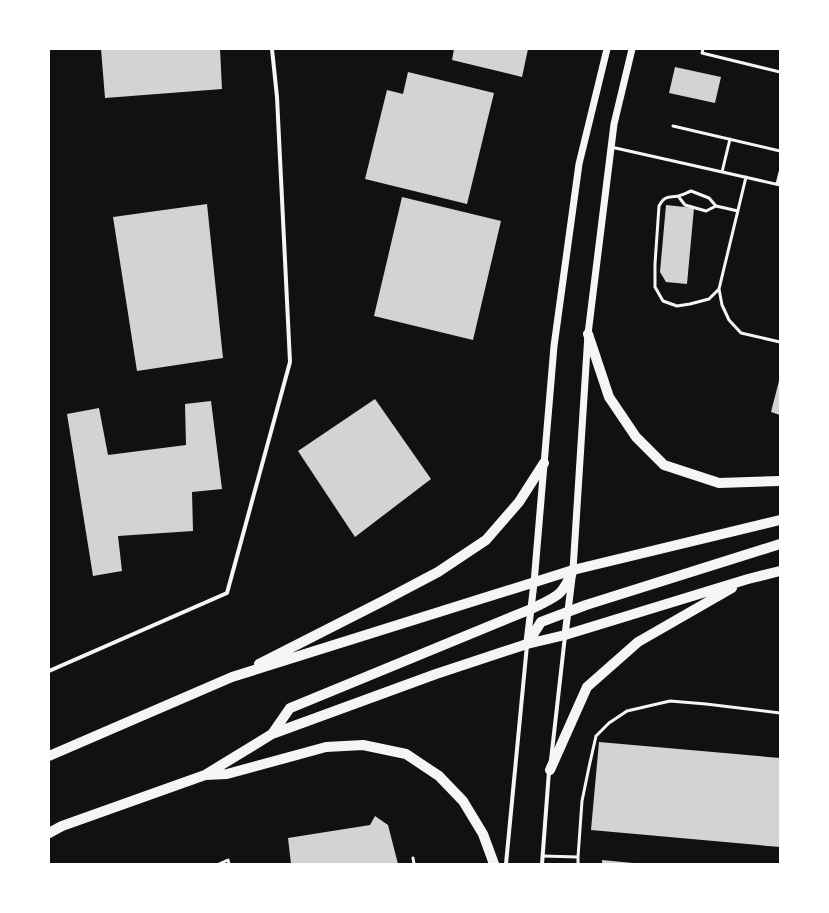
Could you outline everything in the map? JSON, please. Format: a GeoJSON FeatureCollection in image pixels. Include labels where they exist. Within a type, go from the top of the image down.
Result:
{"type":"FeatureCollection","features":[{"type":"Feature","properties":{"kind":"main road"},"geometry":{"type":"LineString","coordinates":[[588,334],[609,397],[636,437],[664,465],[719,483],[780,481]]}},
{"type":"Feature","properties":{"kind":"main road"},"geometry":{"type":"LineString","coordinates":[[49,756],[232,677],[438,572],[486,540],[520,502],[544,463]]}},
{"type":"Feature","properties":{"kind":"main road"},"geometry":{"type":"LineString","coordinates":[[232,677],[573,570],[780,520]]}},
{"type":"Feature","properties":{"kind":"main road"},"geometry":{"type":"LineString","coordinates":[[527,644],[541,622],[586,605],[780,544]]}},
{"type":"Feature","properties":{"kind":"main road"},"geometry":{"type":"LineString","coordinates":[[272,734],[290,708],[532,609],[558,596],[567,585],[573,570]]}},
{"type":"Feature","properties":{"kind":"main road"},"geometry":{"type":"LineString","coordinates":[[49,833],[62,826],[205,775],[272,734],[436,674],[527,644],[565,635],[748,579],[780,572]]}},
{"type":"Feature","properties":{"kind":"main road"},"geometry":{"type":"LineString","coordinates":[[550,770],[587,687],[638,642],[748,579]]}},
{"type":"Feature","properties":{"kind":"main road"},"geometry":{"type":"LineString","coordinates":[[205,775],[228,774],[326,747],[363,745],[406,754],[439,776],[463,801],[483,834],[494,864]]}},
{"type":"Feature","properties":{"kind":"street"},"geometry":{"type":"LineString","coordinates":[[49,671],[227,593],[290,362],[277,97],[272,49]]}},
{"type":"Feature","properties":{"kind":"street"},"geometry":{"type":"LineString","coordinates":[[506,864],[527,644],[532,609],[554,346],[579,164],[607,49]]}},
{"type":"Feature","properties":{"kind":"street"},"geometry":{"type":"LineString","coordinates":[[542,864],[550,770],[573,570],[588,334],[614,124],[632,49]]}},
{"type":"Feature","properties":{"kind":"lane"},"geometry":{"type":"LineString","coordinates":[[702,49],[702,53],[780,72]]}},
{"type":"Feature","properties":{"kind":"lane"},"geometry":{"type":"LineString","coordinates":[[673,126],[780,151]]}},
{"type":"Feature","properties":{"kind":"lane"},"geometry":{"type":"LineString","coordinates":[[722,172],[730,139]]}},
{"type":"Feature","properties":{"kind":"lane"},"geometry":{"type":"LineString","coordinates":[[611,147],[778,184],[780,172]]}},
{"type":"Feature","properties":{"kind":"lane"},"geometry":{"type":"LineString","coordinates":[[746,177],[719,290],[722,305],[729,320],[742,333],[780,342]]}},
{"type":"Feature","properties":{"kind":"lane"},"geometry":{"type":"LineString","coordinates":[[719,290],[709,299],[690,304],[677,306],[663,301],[655,287],[654,264],[659,206],[662,200],[668,196],[678,196],[690,191],[709,198],[716,206],[738,211]]}},
{"type":"Feature","properties":{"kind":"lane"},"geometry":{"type":"LineString","coordinates":[[678,196],[685,205],[706,211],[716,206]]}},
{"type":"Feature","properties":{"kind":"lane"},"geometry":{"type":"LineString","coordinates":[[578,864],[582,801],[589,767],[596,736],[608,723],[627,711],[670,701],[780,713]]}},
{"type":"Feature","properties":{"kind":"lane"},"geometry":{"type":"LineString","coordinates":[[543,856],[578,857]]}},
{"type":"Feature","properties":{"kind":"lane"},"geometry":{"type":"LineString","coordinates":[[413,858],[414,864]]}},
{"type":"Feature","properties":{"kind":"lane"},"geometry":{"type":"LineString","coordinates":[[219,864],[228,860],[229,864]]}},
{"type":"Feature","properties":{"kind":"building"},"geometry":{"type":"Polygon","coordinates":[[[101,49],[220,49],[222,89],[105,98],[101,49]]]}},
{"type":"Feature","properties":{"kind":"building"},"geometry":{"type":"Polygon","coordinates":[[[454,49],[528,49],[522,77],[452,60],[454,49]]]}},
{"type":"Feature","properties":{"kind":"building"},"geometry":{"type":"Polygon","coordinates":[[[675,67],[721,77],[715,103],[669,93],[675,67]]]}},
{"type":"Feature","properties":{"kind":"building"},"geometry":{"type":"Polygon","coordinates":[[[408,72],[494,93],[467,204],[365,179],[387,90],[403,94],[408,72]]]}},
{"type":"Feature","properties":{"kind":"building"},"geometry":{"type":"Polygon","coordinates":[[[402,197],[501,221],[473,340],[374,316],[402,197]]]}},
{"type":"Feature","properties":{"kind":"building"},"geometry":{"type":"Polygon","coordinates":[[[207,204],[223,358],[137,371],[113,217],[207,204]]]}},
{"type":"Feature","properties":{"kind":"building"},"geometry":{"type":"Polygon","coordinates":[[[666,205],[694,208],[687,284],[666,282],[660,272],[666,205]]]}},
{"type":"Feature","properties":{"kind":"building"},"geometry":{"type":"Polygon","coordinates":[[[780,381],[780,415],[771,412],[780,381]]]}},
{"type":"Feature","properties":{"kind":"building"},"geometry":{"type":"Polygon","coordinates":[[[375,399],[431,479],[355,537],[298,451],[375,399]]]}},
{"type":"Feature","properties":{"kind":"building"},"geometry":{"type":"Polygon","coordinates":[[[211,401],[222,489],[192,492],[193,531],[118,536],[122,571],[93,576],[67,414],[99,408],[108,455],[186,445],[185,404],[211,401]]]}},
{"type":"Feature","properties":{"kind":"building"},"geometry":{"type":"Polygon","coordinates":[[[599,742],[780,758],[780,847],[591,830],[599,742]]]}},
{"type":"Feature","properties":{"kind":"building"},"geometry":{"type":"Polygon","coordinates":[[[375,816],[388,825],[398,864],[291,864],[288,838],[370,825],[375,816]]]}},
{"type":"Feature","properties":{"kind":"building"},"geometry":{"type":"Polygon","coordinates":[[[602,860],[633,863],[633,864],[602,864],[602,860]]]}}]}
